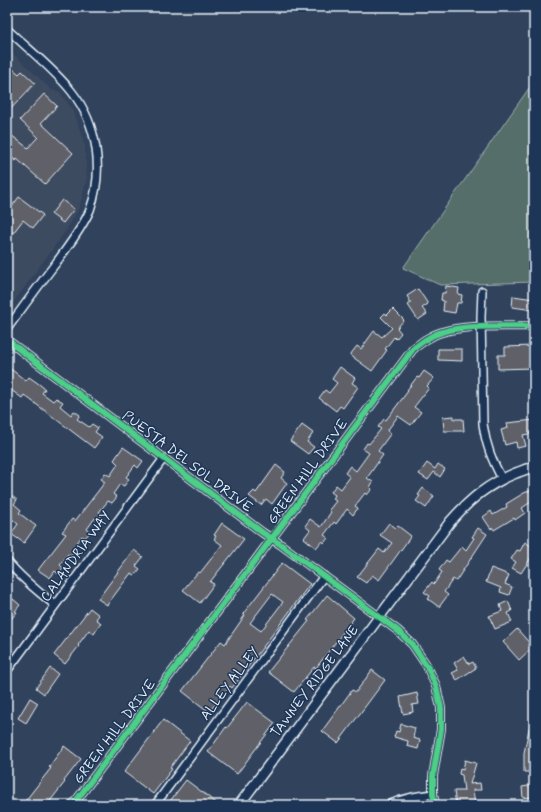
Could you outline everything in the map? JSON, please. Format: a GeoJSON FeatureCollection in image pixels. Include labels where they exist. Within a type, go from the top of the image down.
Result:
{"type":"FeatureCollection","features":[{"type":"Feature","properties":{"kind":"street"},"geometry":{"type":"LineString","coordinates":[[7,29],[60,78],[73,93],[87,116],[94,138],[98,160],[96,188],[89,211],[77,234],[7,329]]}},
{"type":"Feature","properties":{"kind":"street"},"geometry":{"type":"LineString","coordinates":[[482,291],[483,424],[490,455],[502,479]]}},
{"type":"Feature","properties":{"kind":"street","name":"GREEN HILL DRIVE"},"geometry":{"type":"LineString","coordinates":[[73,805],[413,349],[422,342],[442,332],[455,329],[534,326]]}},
{"type":"Feature","properties":{"kind":"street","name":"PUESTA DEL SOL DRIVE"},"geometry":{"type":"LineString","coordinates":[[7,340],[272,539],[379,617],[412,644],[427,666],[436,686],[441,708],[441,729],[434,761],[433,794],[435,805]]}},
{"type":"Feature","properties":{"kind":"street","name":"CALANDRIA WAY"},"geometry":{"type":"LineString","coordinates":[[7,671],[164,458]]}},
{"type":"Feature","properties":{"kind":"street","name":"TAWNEY RIDGE LANE"},"geometry":{"type":"LineString","coordinates":[[239,805],[450,522],[464,506],[479,493],[502,479],[534,467]]}},
{"type":"Feature","properties":{"kind":"street"},"geometry":{"type":"LineString","coordinates":[[7,561],[19,576],[55,605]]}},
{"type":"Feature","properties":{"kind":"street","name":"ALLEY ALLEY"},"geometry":{"type":"LineString","coordinates":[[155,805],[324,576]]}},
{"type":"Feature","properties":{"kind":"street"},"geometry":{"type":"LineString","coordinates":[[388,805],[412,796],[433,794]]}},
{"type":"Feature","properties":{"kind":"shaded area"},"geometry":{"type":"Polygon","coordinates":[[[7,48],[52,90],[60,92],[74,112],[85,146],[87,179],[79,208],[65,232],[7,311],[7,48]]]}},
{"type":"Feature","properties":{"kind":"green space"},"geometry":{"type":"Polygon","coordinates":[[[534,81],[534,282],[440,285],[403,268],[534,81]]]}},
{"type":"Feature","properties":{"kind":"building"},"geometry":{"type":"Polygon","coordinates":[[[7,64],[19,74],[22,71],[35,83],[7,113],[7,64]]]}},
{"type":"Feature","properties":{"kind":"building"},"geometry":{"type":"Polygon","coordinates":[[[44,94],[57,106],[41,123],[73,153],[45,184],[17,159],[16,161],[7,154],[7,132],[28,148],[38,137],[20,120],[44,94]]]}},
{"type":"Feature","properties":{"kind":"building"},"geometry":{"type":"Polygon","coordinates":[[[19,197],[43,215],[33,228],[23,220],[13,233],[7,228],[7,213],[19,197]]]}},
{"type":"Feature","properties":{"kind":"building"},"geometry":{"type":"Polygon","coordinates":[[[62,200],[74,209],[63,223],[51,214],[62,200]]]}},
{"type":"Feature","properties":{"kind":"building"},"geometry":{"type":"Polygon","coordinates":[[[446,286],[459,288],[458,294],[462,295],[461,303],[457,303],[455,313],[443,311],[444,301],[441,300],[442,293],[445,293],[446,286]]]}},
{"type":"Feature","properties":{"kind":"building"},"geometry":{"type":"Polygon","coordinates":[[[418,289],[428,304],[422,308],[427,314],[418,320],[408,305],[411,303],[407,296],[418,289]]]}},
{"type":"Feature","properties":{"kind":"building"},"geometry":{"type":"Polygon","coordinates":[[[513,296],[534,299],[534,310],[512,307],[513,296]]]}},
{"type":"Feature","properties":{"kind":"building"},"geometry":{"type":"Polygon","coordinates":[[[393,309],[404,320],[397,328],[401,333],[396,339],[394,337],[372,371],[350,355],[357,346],[361,349],[374,331],[382,337],[392,328],[381,317],[385,313],[387,315],[393,309]]]}},
{"type":"Feature","properties":{"kind":"building"},"geometry":{"type":"Polygon","coordinates":[[[532,346],[534,352],[534,368],[498,369],[498,355],[505,355],[505,347],[532,346]]]}},
{"type":"Feature","properties":{"kind":"building"},"geometry":{"type":"Polygon","coordinates":[[[438,349],[462,349],[462,361],[438,360],[438,349]]]}},
{"type":"Feature","properties":{"kind":"building"},"geometry":{"type":"Polygon","coordinates":[[[7,366],[26,381],[29,377],[39,384],[45,389],[42,393],[53,401],[56,398],[63,402],[60,406],[71,415],[74,411],[80,415],[77,419],[89,427],[92,424],[98,428],[95,432],[102,437],[94,448],[24,395],[22,398],[7,387],[7,366]]]}},
{"type":"Feature","properties":{"kind":"building"},"geometry":{"type":"Polygon","coordinates":[[[340,367],[355,378],[352,383],[358,387],[343,408],[340,406],[336,411],[319,398],[325,390],[329,393],[337,383],[332,379],[340,367]]]}},
{"type":"Feature","properties":{"kind":"building"},"geometry":{"type":"Polygon","coordinates":[[[424,371],[434,378],[427,386],[429,388],[414,407],[421,412],[411,425],[398,416],[387,431],[391,433],[378,451],[383,455],[367,478],[373,482],[370,487],[372,489],[367,495],[365,493],[355,506],[358,508],[353,515],[347,509],[336,524],[334,522],[324,535],[328,538],[324,543],[322,541],[316,548],[304,538],[310,530],[305,526],[310,519],[321,527],[331,512],[329,510],[336,501],[333,499],[335,495],[331,492],[336,485],[341,489],[350,477],[345,473],[350,466],[356,471],[369,453],[363,449],[367,443],[369,444],[381,429],[378,427],[384,419],[386,420],[417,377],[419,378],[424,371]]]}},
{"type":"Feature","properties":{"kind":"building"},"geometry":{"type":"Polygon","coordinates":[[[454,416],[454,419],[463,419],[464,431],[444,431],[443,417],[454,416]]]}},
{"type":"Feature","properties":{"kind":"building"},"geometry":{"type":"Polygon","coordinates":[[[534,420],[534,433],[523,435],[526,446],[517,448],[516,442],[505,445],[501,430],[508,428],[507,423],[534,420]]]}},
{"type":"Feature","properties":{"kind":"building"},"geometry":{"type":"Polygon","coordinates":[[[302,425],[313,433],[307,442],[314,447],[308,454],[290,441],[302,425]]]}},
{"type":"Feature","properties":{"kind":"building"},"geometry":{"type":"Polygon","coordinates":[[[123,447],[143,461],[138,468],[135,465],[126,477],[129,479],[124,486],[120,484],[113,494],[117,497],[112,503],[108,501],[99,512],[102,514],[98,521],[95,518],[87,529],[90,532],[85,538],[82,536],[73,548],[76,550],[71,556],[68,554],[60,565],[63,568],[58,574],[55,571],[50,578],[38,570],[66,534],[62,532],[72,519],[75,521],[105,482],[101,479],[105,473],[110,476],[118,464],[114,460],[123,447]]]}},
{"type":"Feature","properties":{"kind":"building"},"geometry":{"type":"Polygon","coordinates":[[[427,463],[435,469],[438,464],[445,469],[440,477],[434,472],[428,480],[419,474],[427,463]]]}},
{"type":"Feature","properties":{"kind":"building"},"geometry":{"type":"Polygon","coordinates":[[[276,465],[285,472],[281,478],[287,483],[272,504],[266,499],[261,505],[249,496],[254,491],[256,493],[276,465]]]}},
{"type":"Feature","properties":{"kind":"building"},"geometry":{"type":"Polygon","coordinates":[[[423,488],[434,496],[426,508],[416,501],[423,488]]]}},
{"type":"Feature","properties":{"kind":"building"},"geometry":{"type":"Polygon","coordinates":[[[534,489],[534,500],[522,508],[525,513],[515,520],[514,518],[494,530],[492,527],[491,529],[483,517],[491,511],[493,515],[507,507],[506,504],[534,489]]]}},
{"type":"Feature","properties":{"kind":"building"},"geometry":{"type":"Polygon","coordinates":[[[7,492],[17,500],[14,504],[21,510],[19,513],[36,526],[24,543],[11,534],[18,524],[7,515],[7,492]]]}},
{"type":"Feature","properties":{"kind":"building"},"geometry":{"type":"Polygon","coordinates":[[[222,523],[244,539],[210,582],[214,584],[200,603],[183,590],[198,572],[200,573],[222,545],[214,539],[216,536],[214,535],[222,523]]]}},
{"type":"Feature","properties":{"kind":"building"},"geometry":{"type":"Polygon","coordinates":[[[389,523],[396,528],[398,526],[411,536],[379,580],[372,575],[366,583],[357,577],[379,549],[384,553],[392,543],[380,535],[389,523]]]}},
{"type":"Feature","properties":{"kind":"building"},"geometry":{"type":"Polygon","coordinates":[[[478,528],[487,534],[456,581],[453,579],[444,592],[448,595],[439,607],[428,599],[430,596],[424,592],[432,582],[434,584],[442,572],[439,570],[446,560],[449,562],[462,546],[466,550],[474,538],[472,537],[478,528]]]}},
{"type":"Feature","properties":{"kind":"building"},"geometry":{"type":"Polygon","coordinates":[[[525,542],[534,548],[534,553],[521,573],[512,568],[516,562],[511,559],[517,550],[520,551],[525,542]]]}},
{"type":"Feature","properties":{"kind":"building"},"geometry":{"type":"Polygon","coordinates":[[[134,550],[143,557],[136,566],[140,569],[135,575],[131,573],[107,605],[98,599],[134,550]]]}},
{"type":"Feature","properties":{"kind":"building"},"geometry":{"type":"Polygon","coordinates":[[[282,563],[310,584],[232,688],[230,686],[209,712],[182,691],[221,641],[225,644],[245,615],[243,614],[282,563]],[[272,594],[250,623],[261,631],[283,602],[272,594]]]}},
{"type":"Feature","properties":{"kind":"building"},"geometry":{"type":"Polygon","coordinates":[[[491,568],[509,575],[505,584],[512,587],[509,595],[500,592],[501,588],[486,582],[491,568]]]}},
{"type":"Feature","properties":{"kind":"building"},"geometry":{"type":"Polygon","coordinates":[[[327,595],[354,618],[316,668],[314,667],[294,692],[268,672],[309,621],[307,620],[327,595]]]}},
{"type":"Feature","properties":{"kind":"building"},"geometry":{"type":"Polygon","coordinates":[[[13,599],[20,605],[15,611],[17,612],[7,624],[7,607],[13,599]]]}},
{"type":"Feature","properties":{"kind":"building"},"geometry":{"type":"Polygon","coordinates":[[[508,601],[512,611],[508,613],[512,622],[495,629],[489,616],[502,611],[500,605],[508,601]]]}},
{"type":"Feature","properties":{"kind":"building"},"geometry":{"type":"Polygon","coordinates":[[[90,608],[99,615],[96,619],[101,623],[94,634],[89,630],[65,664],[54,655],[90,608]]]}},
{"type":"Feature","properties":{"kind":"building"},"geometry":{"type":"Polygon","coordinates":[[[517,629],[533,647],[519,660],[503,642],[517,629]]]}},
{"type":"Feature","properties":{"kind":"building"},"geometry":{"type":"Polygon","coordinates":[[[464,656],[469,664],[473,662],[476,668],[457,680],[452,673],[458,670],[454,663],[464,656]]]}},
{"type":"Feature","properties":{"kind":"building"},"geometry":{"type":"Polygon","coordinates":[[[50,668],[58,674],[44,694],[36,688],[50,668]]]}},
{"type":"Feature","properties":{"kind":"building"},"geometry":{"type":"Polygon","coordinates":[[[372,670],[385,680],[338,743],[322,731],[352,690],[356,692],[372,670]]]}},
{"type":"Feature","properties":{"kind":"building"},"geometry":{"type":"Polygon","coordinates":[[[417,693],[419,704],[412,705],[413,712],[403,714],[400,697],[417,693]]]}},
{"type":"Feature","properties":{"kind":"building"},"geometry":{"type":"Polygon","coordinates":[[[30,698],[38,703],[26,723],[18,718],[30,698]]]}},
{"type":"Feature","properties":{"kind":"building"},"geometry":{"type":"Polygon","coordinates":[[[247,702],[275,723],[237,774],[208,752],[247,702]]]}},
{"type":"Feature","properties":{"kind":"building"},"geometry":{"type":"Polygon","coordinates":[[[531,719],[534,720],[534,772],[524,772],[524,753],[531,719]]]}},
{"type":"Feature","properties":{"kind":"building"},"geometry":{"type":"Polygon","coordinates":[[[163,720],[190,741],[170,768],[172,769],[153,794],[124,772],[163,720]]]}},
{"type":"Feature","properties":{"kind":"building"},"geometry":{"type":"Polygon","coordinates":[[[401,724],[415,728],[413,738],[420,740],[418,749],[407,746],[408,741],[394,737],[396,731],[399,732],[401,724]]]}},
{"type":"Feature","properties":{"kind":"building"},"geometry":{"type":"Polygon","coordinates":[[[64,746],[81,759],[64,781],[65,782],[47,805],[22,805],[51,768],[49,767],[64,746]]]}},
{"type":"Feature","properties":{"kind":"building"},"geometry":{"type":"Polygon","coordinates":[[[465,760],[476,763],[470,784],[480,783],[481,790],[473,790],[475,805],[456,805],[454,791],[464,791],[462,775],[459,774],[460,768],[463,769],[465,760]]]}},
{"type":"Feature","properties":{"kind":"building"},"geometry":{"type":"Polygon","coordinates":[[[186,780],[198,789],[219,805],[167,805],[186,780]]]}},
{"type":"Feature","properties":{"kind":"building"},"geometry":{"type":"Polygon","coordinates":[[[534,785],[534,797],[523,798],[522,787],[534,785]]]}},
{"type":"Feature","properties":{"kind":"cycle path"},"geometry":{"type":"LineString","coordinates":[[73,805],[413,349],[434,335],[452,329],[534,326]]}},
{"type":"Feature","properties":{"kind":"cycle path"},"geometry":{"type":"LineString","coordinates":[[7,340],[263,533],[397,630],[412,644],[427,666],[436,686],[441,708],[441,729],[433,776],[433,794],[435,805]]}}]}
